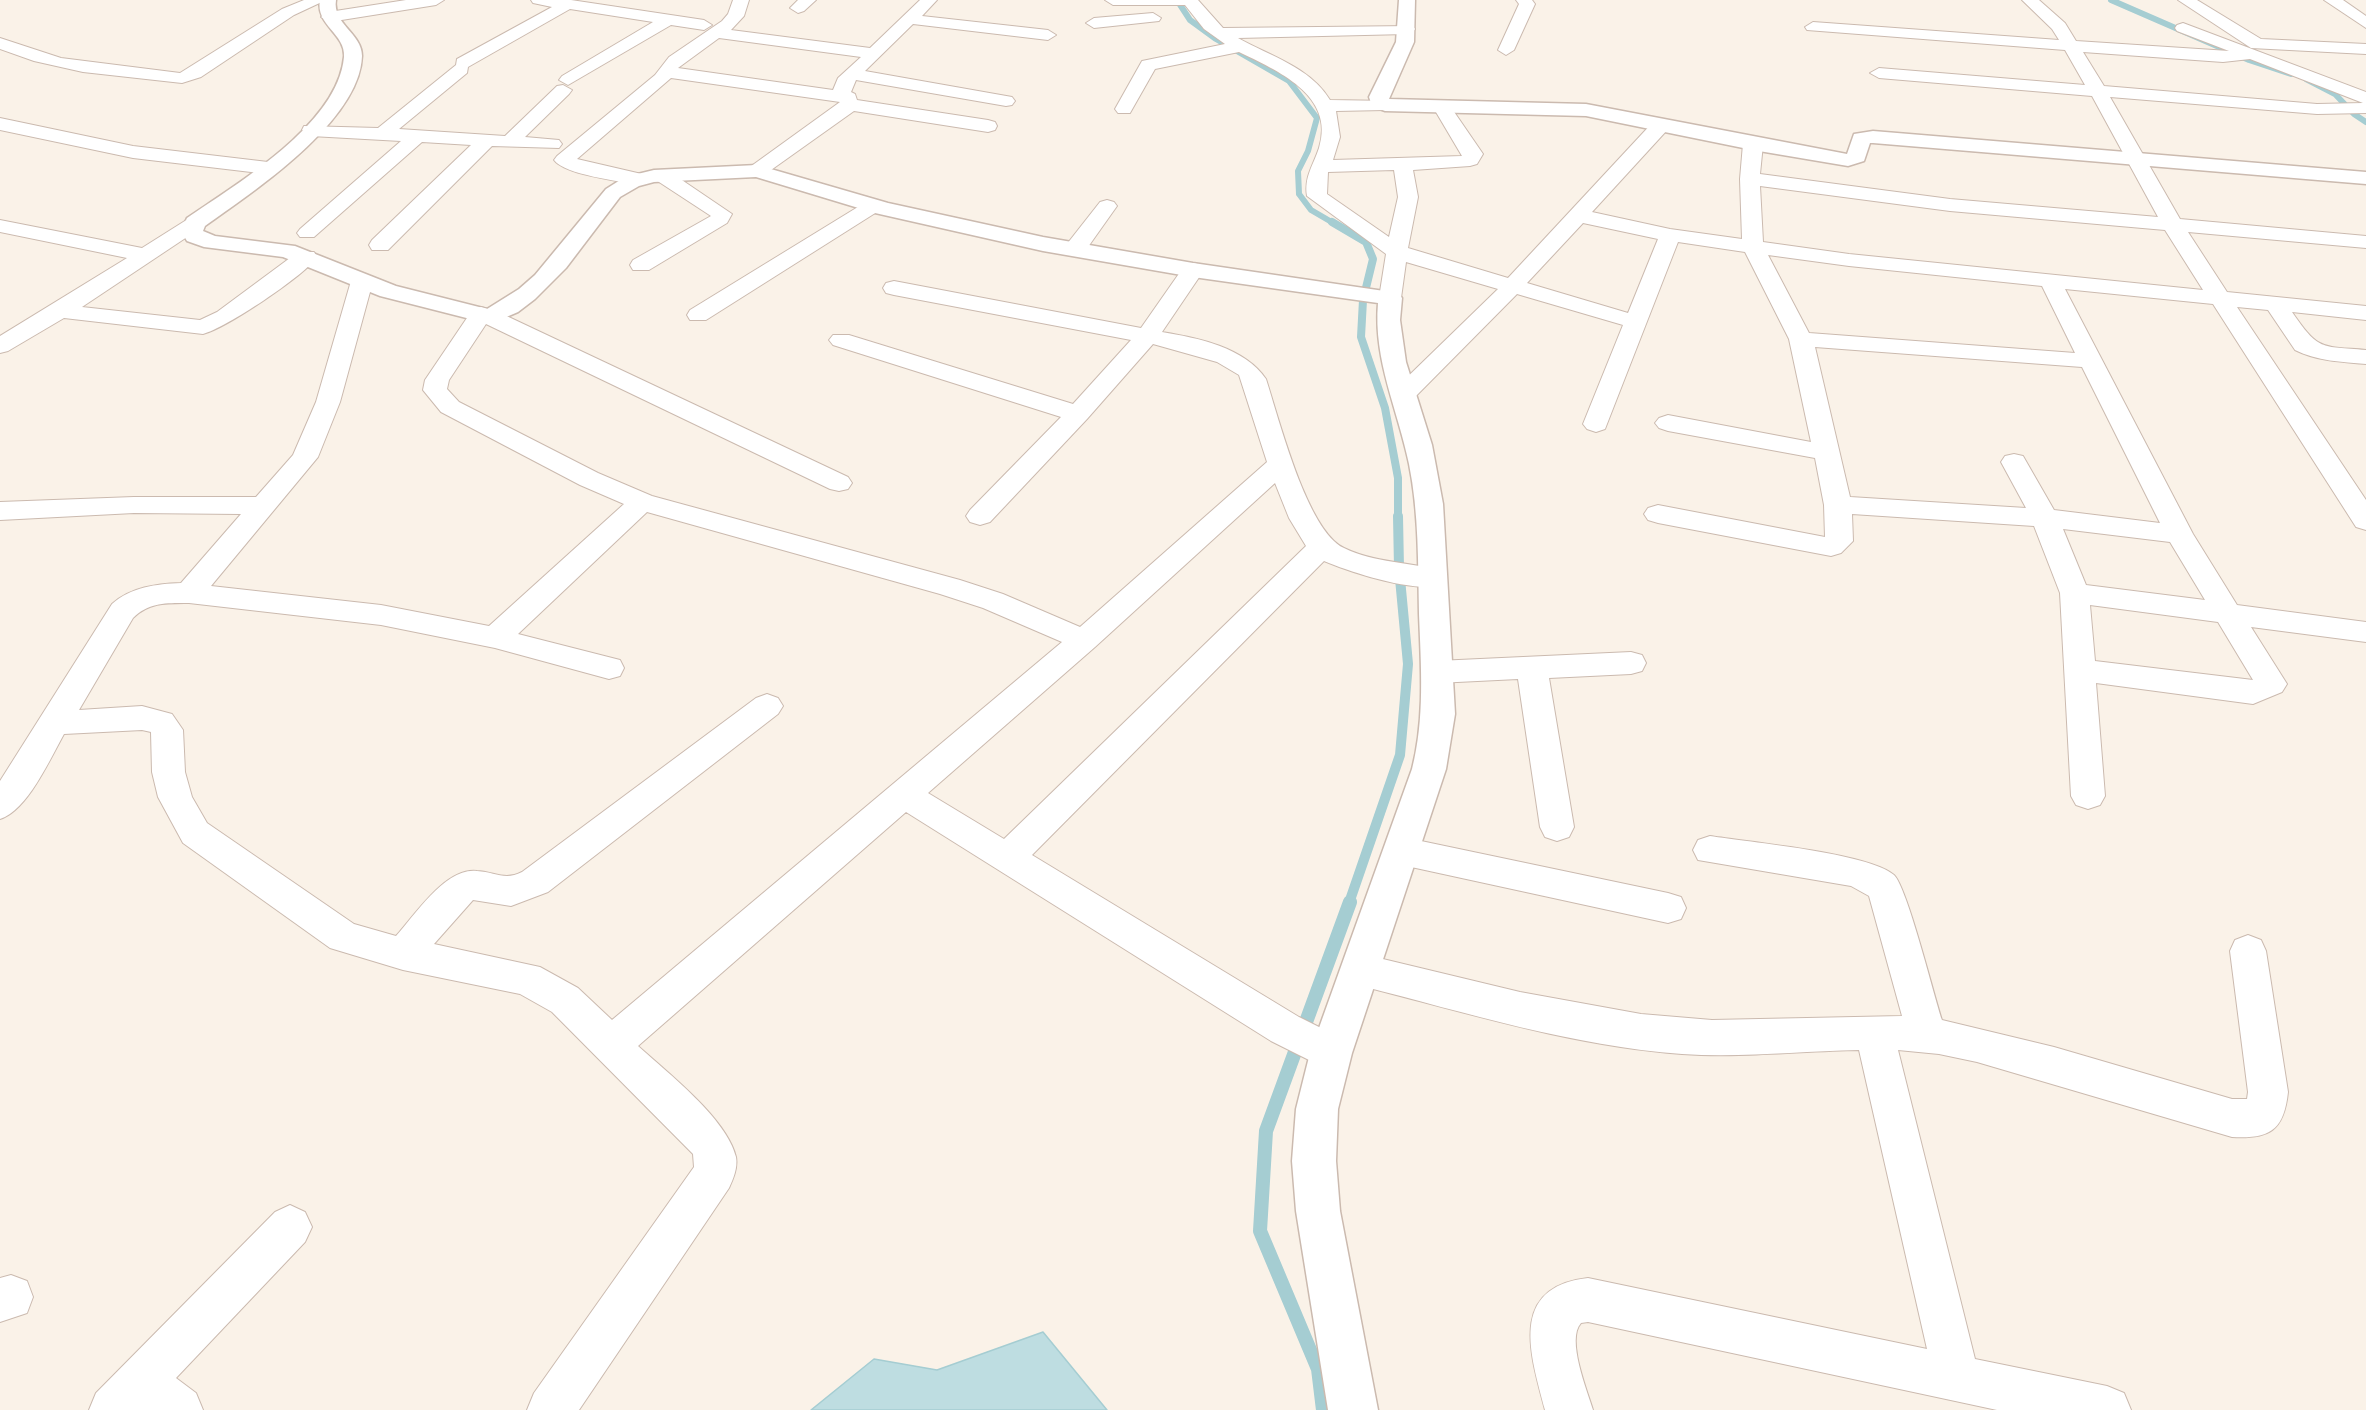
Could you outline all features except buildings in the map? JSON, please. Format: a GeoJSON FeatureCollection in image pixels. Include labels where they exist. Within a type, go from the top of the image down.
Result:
{"type":"FeatureCollection","features":[{"type":"Feature","properties":{"kind":"street"},"geometry":{"type":"LineString","coordinates":[[0,43],[36,55],[113,71],[183,78],[195,73],[288,12],[318,0]]}},
{"type":"Feature","properties":{"kind":"street"},"geometry":{"type":"LineString","coordinates":[[0,346],[60,311],[195,223],[268,168],[310,130],[341,94],[352,67],[353,52],[350,43],[328,8],[436,0]]}},
{"type":"Feature","properties":{"kind":"street"},"geometry":{"type":"LineString","coordinates":[[539,0],[666,14],[711,29],[872,53]]}},
{"type":"Feature","properties":{"kind":"street"},"geometry":{"type":"LineString","coordinates":[[639,179],[577,166],[564,160],[666,72],[711,29],[736,16],[741,0]]}},
{"type":"Feature","properties":{"kind":"street"},"geometry":{"type":"LineString","coordinates":[[850,102],[842,88],[851,74],[929,0]]}},
{"type":"Feature","properties":{"kind":"street"},"geometry":{"type":"LineString","coordinates":[[1113,0],[1183,11],[1231,44],[1298,78],[1309,86],[1325,106],[1332,132],[1330,150],[1314,179],[1317,196],[1398,253],[1636,322]]}},
{"type":"Feature","properties":{"kind":"street"},"geometry":{"type":"LineString","coordinates":[[1385,105],[1378,102],[1378,98],[1402,50],[1407,29],[1407,0]]}},
{"type":"Feature","properties":{"kind":"street"},"geometry":{"type":"LineString","coordinates":[[1506,50],[1527,4],[1524,0]]}},
{"type":"Feature","properties":{"kind":"street"},"geometry":{"type":"LineString","coordinates":[[2030,0],[2052,19],[2070,46],[2138,159],[2173,226],[2366,521]]}},
{"type":"Feature","properties":{"kind":"street"},"geometry":{"type":"LineString","coordinates":[[2186,0],[2257,44],[2366,49]]}},
{"type":"Feature","properties":{"kind":"street"},"geometry":{"type":"LineString","coordinates":[[2332,0],[2366,23]]}},
{"type":"Feature","properties":{"kind":"street"},"geometry":{"type":"LineString","coordinates":[[382,134],[462,66],[568,4]]}},
{"type":"Feature","properties":{"kind":"street"},"geometry":{"type":"LineString","coordinates":[[1094,23],[1183,11]]}},
{"type":"Feature","properties":{"kind":"street"},"geometry":{"type":"LineString","coordinates":[[508,141],[565,85],[666,14]]}},
{"type":"Feature","properties":{"kind":"street"},"geometry":{"type":"LineString","coordinates":[[908,20],[1048,35]]}},
{"type":"Feature","properties":{"kind":"street"},"geometry":{"type":"LineString","coordinates":[[1813,27],[2246,56]]}},
{"type":"Feature","properties":{"kind":"street"},"geometry":{"type":"LineString","coordinates":[[2183,28],[2358,106]]}},
{"type":"Feature","properties":{"kind":"street"},"geometry":{"type":"LineString","coordinates":[[1124,108],[1148,65],[1231,44],[1407,29]]}},
{"type":"Feature","properties":{"kind":"street"},"geometry":{"type":"LineString","coordinates":[[666,72],[988,126]]}},
{"type":"Feature","properties":{"kind":"street"},"geometry":{"type":"LineString","coordinates":[[1879,73],[2099,91],[2358,106]]}},
{"type":"Feature","properties":{"kind":"street"},"geometry":{"type":"LineString","coordinates":[[851,74],[1006,101]]}},
{"type":"Feature","properties":{"kind":"street"},"geometry":{"type":"LineString","coordinates":[[757,171],[850,102]]}},
{"type":"Feature","properties":{"kind":"street"},"geometry":{"type":"LineString","coordinates":[[1325,106],[1385,105],[1586,110],[1753,144],[1848,159],[1857,157],[1861,138],[1874,137],[2366,178]]}},
{"type":"Feature","properties":{"kind":"street"},"geometry":{"type":"LineString","coordinates":[[1321,166],[1402,162],[1456,163],[1474,158],[1442,107]]}},
{"type":"Feature","properties":{"kind":"street"},"geometry":{"type":"LineString","coordinates":[[0,124],[139,153],[268,168]]}},
{"type":"Feature","properties":{"kind":"street"},"geometry":{"type":"LineString","coordinates":[[1404,394],[1513,286],[1575,215],[1662,124]]}},
{"type":"Feature","properties":{"kind":"street"},"geometry":{"type":"LineString","coordinates":[[310,130],[552,144]]}},
{"type":"Feature","properties":{"kind":"street"},"geometry":{"type":"LineString","coordinates":[[307,233],[418,136]]}},
{"type":"Feature","properties":{"kind":"street"},"geometry":{"type":"LineString","coordinates":[[380,245],[487,140]]}},
{"type":"Feature","properties":{"kind":"street"},"geometry":{"type":"LineString","coordinates":[[1658,514],[1831,547],[1839,541],[1838,505],[1801,339],[1753,247],[1750,179],[1753,144]]}},
{"type":"Feature","properties":{"kind":"street"},"geometry":{"type":"LineString","coordinates":[[1353,1410],[1318,1210],[1315,1171],[1317,1109],[1309,1042],[1362,970],[1436,746],[1439,722],[1437,672],[1424,577],[1431,534],[1423,465],[1374,296],[1398,253],[1408,191],[1402,162]]}},
{"type":"Feature","properties":{"kind":"street"},"geometry":{"type":"LineString","coordinates":[[1084,640],[993,602],[950,587],[642,502],[579,474],[450,407],[438,397],[435,390],[437,380],[486,315],[506,310],[536,289],[613,193],[626,183],[663,176],[757,171],[873,206],[953,225],[1193,270],[1374,296]]}},
{"type":"Feature","properties":{"kind":"street"},"geometry":{"type":"LineString","coordinates":[[641,265],[720,219],[722,214],[663,176]]}},
{"type":"Feature","properties":{"kind":"street"},"geometry":{"type":"LineString","coordinates":[[1750,179],[1950,205],[2366,242]]}},
{"type":"Feature","properties":{"kind":"street"},"geometry":{"type":"LineString","coordinates":[[698,315],[873,206]]}},
{"type":"Feature","properties":{"kind":"street"},"geometry":{"type":"LineString","coordinates":[[1075,249],[1107,206]]}},
{"type":"Feature","properties":{"kind":"street"},"geometry":{"type":"LineString","coordinates":[[1575,215],[1670,235],[1849,260],[2366,313]]}},
{"type":"Feature","properties":{"kind":"street"},"geometry":{"type":"LineString","coordinates":[[195,223],[192,231],[195,236],[212,242],[266,248],[306,256],[388,291],[486,315],[839,483]]}},
{"type":"Feature","properties":{"kind":"street"},"geometry":{"type":"LineString","coordinates":[[0,226],[146,255]]}},
{"type":"Feature","properties":{"kind":"street"},"geometry":{"type":"LineString","coordinates":[[1596,424],[1670,235]]}},
{"type":"Feature","properties":{"kind":"street"},"geometry":{"type":"LineString","coordinates":[[60,311],[202,327],[225,317],[306,256]]}},
{"type":"Feature","properties":{"kind":"street"},"geometry":{"type":"LineString","coordinates":[[980,516],[1078,414],[1148,335],[1193,270]]}},
{"type":"Feature","properties":{"kind":"street"},"geometry":{"type":"LineString","coordinates":[[189,593],[305,457],[328,402],[362,281]]}},
{"type":"Feature","properties":{"kind":"street"},"geometry":{"type":"LineString","coordinates":[[2050,281],[2179,534],[2268,675],[2271,684],[2265,690],[2253,693],[2079,670]]}},
{"type":"Feature","properties":{"kind":"street"},"geometry":{"type":"LineString","coordinates":[[894,288],[1148,335],[1225,357],[1247,370],[1254,379],[1280,464],[1312,536],[1322,547],[1345,558],[1424,577]]}},
{"type":"Feature","properties":{"kind":"street"},"geometry":{"type":"LineString","coordinates":[[2276,305],[2303,345],[2308,348],[2322,352],[2366,357]]}},
{"type":"Feature","properties":{"kind":"street"},"geometry":{"type":"LineString","coordinates":[[1801,339],[2091,361]]}},
{"type":"Feature","properties":{"kind":"street"},"geometry":{"type":"LineString","coordinates":[[841,340],[1078,414]]}},
{"type":"Feature","properties":{"kind":"street"},"geometry":{"type":"LineString","coordinates":[[1668,423],[1827,453]]}},
{"type":"Feature","properties":{"kind":"street"},"geometry":{"type":"LineString","coordinates":[[2014,462],[2045,518],[2074,593],[2088,796]]}},
{"type":"Feature","properties":{"kind":"street"},"geometry":{"type":"LineString","coordinates":[[611,1045],[1084,640],[1280,464]]}},
{"type":"Feature","properties":{"kind":"street"},"geometry":{"type":"LineString","coordinates":[[495,638],[642,502]]}},
{"type":"Feature","properties":{"kind":"street"},"geometry":{"type":"LineString","coordinates":[[0,511],[164,504],[265,506]]}},
{"type":"Feature","properties":{"kind":"street"},"geometry":{"type":"LineString","coordinates":[[1838,505],[2045,518],[2179,534]]}},
{"type":"Feature","properties":{"kind":"street"},"geometry":{"type":"LineString","coordinates":[[1007,858],[1322,547]]}},
{"type":"Feature","properties":{"kind":"street"},"geometry":{"type":"LineString","coordinates":[[0,806],[26,771],[129,603],[153,595],[189,593],[381,615],[495,638],[609,668]]}},
{"type":"Feature","properties":{"kind":"street"},"geometry":{"type":"LineString","coordinates":[[2074,593],[2366,632]]}},
{"type":"Feature","properties":{"kind":"street"},"geometry":{"type":"LineString","coordinates":[[1437,672],[1631,663]]}},
{"type":"Feature","properties":{"kind":"street"},"geometry":{"type":"LineString","coordinates":[[1532,667],[1557,827]]}},
{"type":"Feature","properties":{"kind":"street"},"geometry":{"type":"LineString","coordinates":[[403,954],[461,888],[472,883],[510,892],[535,882],[768,706]]}},
{"type":"Feature","properties":{"kind":"street"},"geometry":{"type":"LineString","coordinates":[[55,723],[142,718],[161,722],[167,730],[173,799],[195,833],[343,937],[403,954],[528,979],[565,1000],[710,1142],[717,1159],[714,1174],[551,1410]]}},
{"type":"Feature","properties":{"kind":"street"},"geometry":{"type":"LineString","coordinates":[[905,795],[1309,1042]]}},
{"type":"Feature","properties":{"kind":"street"},"geometry":{"type":"LineString","coordinates":[[1710,849],[1858,873],[1882,886],[1927,1036]]}},
{"type":"Feature","properties":{"kind":"street"},"geometry":{"type":"LineString","coordinates":[[1402,851],[1668,908]]}},
{"type":"Feature","properties":{"kind":"street"},"geometry":{"type":"LineString","coordinates":[[1362,970],[1562,1018],[1669,1034],[1713,1038],[1874,1032],[1927,1036],[1986,1047],[2071,1069],[2232,1118],[2255,1119],[2266,1110],[2268,1092],[2248,951]]}},
{"type":"Feature","properties":{"kind":"street"},"geometry":{"type":"LineString","coordinates":[[1874,1032],[1957,1378]]}},
{"type":"Feature","properties":{"kind":"street"},"geometry":{"type":"LineString","coordinates":[[179,1410],[128,1395],[290,1227]]}},
{"type":"Feature","properties":{"kind":"street"},"geometry":{"type":"LineString","coordinates":[[1569,1410],[1552,1347],[1555,1318],[1570,1302],[1588,1300],[2107,1410]]}},
{"type":"Feature","properties":{"kind":"water"},"geometry":{"type":"Polygon","coordinates":[[[1043,1332],[1107,1410],[811,1410],[874,1359],[937,1370],[1043,1332]]]}},
{"type":"Feature","properties":{"kind":"waterway"},"geometry":{"type":"LineString","coordinates":[[1177,0],[1190,20],[1216,39],[1289,81],[1317,118],[1308,151],[1298,171],[1299,194],[1311,210],[1335,224]]}},
{"type":"Feature","properties":{"kind":"waterway"},"geometry":{"type":"LineString","coordinates":[[2111,0],[2249,60],[2291,74]]}},
{"type":"Feature","properties":{"kind":"waterway"},"geometry":{"type":"LineString","coordinates":[[2306,79],[2335,94],[2354,114],[2366,122]]}},
{"type":"Feature","properties":{"kind":"waterway"},"geometry":{"type":"LineString","coordinates":[[1332,222],[1366,242],[1373,259],[1363,300],[1361,337],[1385,408],[1398,478],[1398,516]]}},
{"type":"Feature","properties":{"kind":"waterway"},"geometry":{"type":"LineString","coordinates":[[1349,903],[1400,755],[1408,664],[1399,568],[1398,516]]}},
{"type":"Feature","properties":{"kind":"waterway"},"geometry":{"type":"LineString","coordinates":[[1323,1410],[1318,1369],[1260,1231],[1266,1131],[1350,902]]}}]}
